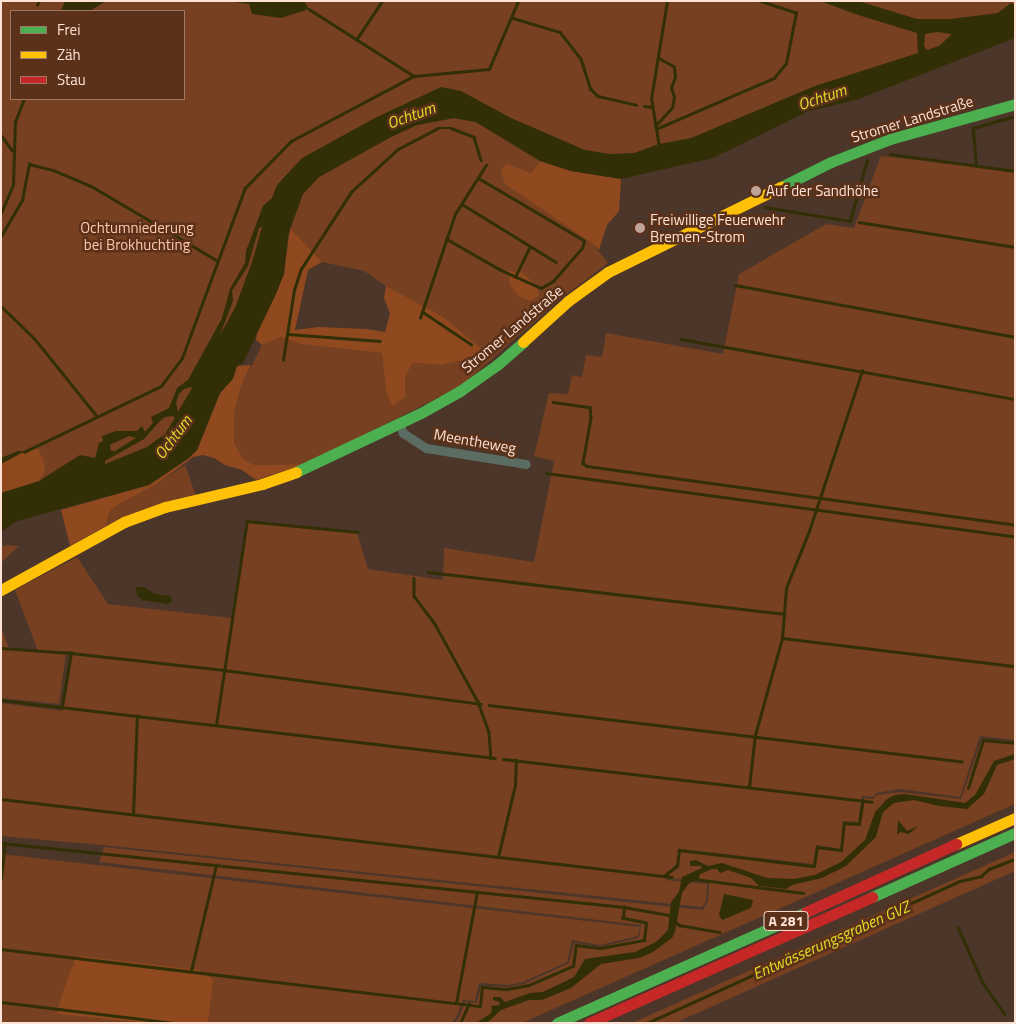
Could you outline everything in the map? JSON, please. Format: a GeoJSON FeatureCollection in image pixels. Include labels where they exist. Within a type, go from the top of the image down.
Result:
{"type":"FeatureCollection","features":[{"type":"Feature","properties":{"kind":"main road","name":"Stromer Landstraße"},"geometry":{"type":"LineString","coordinates":[[1,590],[124,522],[165,507],[262,484],[309,468],[399,424],[454,395],[479,378],[581,291],[622,264],[861,149],[916,131],[1015,104]]}},
{"type":"Feature","properties":{"kind":"main road","name":"A 281"},"geometry":{"type":"LineString","coordinates":[[557,1023],[1015,818]]}},
{"type":"Feature","properties":{"kind":"main road","name":"A 281"},"geometry":{"type":"LineString","coordinates":[[589,1023],[1015,833]]}},
{"type":"Feature","properties":{"kind":"street","name":"Meentheweg"},"geometry":{"type":"LineString","coordinates":[[399,424],[403,433],[426,448],[526,464]]}},
{"type":"Feature","properties":{"kind":"green space","name":"Ochtumniederung bei Brokhuchting"},"geometry":{"type":"Polygon","coordinates":[[[1,1],[1015,1],[1015,31],[611,171],[478,117],[408,120],[303,183],[182,442],[1,520],[1,1]]]}},
{"type":"Feature","properties":{"kind":"green space"},"geometry":{"type":"Polygon","coordinates":[[[454,118],[476,122],[540,161],[531,173],[529,199],[593,244],[608,263],[560,299],[461,386],[306,464],[254,465],[243,460],[234,443],[234,414],[240,389],[262,345],[281,337],[300,344],[382,353],[386,391],[405,397],[405,377],[413,363],[441,365],[460,361],[442,316],[386,286],[364,271],[322,262],[290,228],[303,194],[319,177],[391,137],[417,125],[454,118]]]}},
{"type":"Feature","properties":{"kind":"green space"},"geometry":{"type":"Polygon","coordinates":[[[881,156],[1015,171],[1015,740],[980,736],[960,797],[900,789],[876,793],[873,797],[862,796],[858,822],[843,821],[841,849],[816,845],[813,864],[679,849],[677,863],[667,873],[666,880],[707,884],[706,901],[702,907],[1,836],[1,703],[63,711],[73,651],[40,651],[66,653],[59,704],[1,698],[1,627],[9,648],[38,651],[15,590],[77,557],[108,604],[232,618],[247,521],[357,532],[368,569],[443,580],[444,548],[534,562],[554,461],[534,456],[549,393],[568,394],[572,375],[582,377],[586,355],[602,357],[606,333],[723,354],[739,274],[826,224],[854,228],[881,156]]]}},
{"type":"Feature","properties":{"kind":"green space"},"geometry":{"type":"Polygon","coordinates":[[[185,465],[196,496],[106,526],[109,513],[114,507],[157,484],[185,465]]]}},
{"type":"Feature","properties":{"kind":"green space"},"geometry":{"type":"Polygon","coordinates":[[[6,545],[19,546],[1,563],[1,547],[6,545]]]}},
{"type":"Feature","properties":{"kind":"green space"},"geometry":{"type":"Polygon","coordinates":[[[982,739],[1015,742],[1015,804],[522,1023],[454,1023],[458,1020],[465,1002],[477,1003],[481,986],[509,987],[524,984],[569,963],[574,943],[600,947],[639,938],[641,925],[99,862],[104,847],[703,910],[708,901],[709,882],[669,878],[669,874],[679,864],[681,851],[815,866],[818,848],[842,851],[845,823],[860,825],[864,798],[873,799],[877,795],[900,792],[961,799],[982,739]]]}},
{"type":"Feature","properties":{"kind":"green space"},"geometry":{"type":"Polygon","coordinates":[[[1015,852],[1015,871],[675,1023],[632,1023],[1015,852]]]}},
{"type":"Feature","properties":{"kind":"green space"},"geometry":{"type":"Polygon","coordinates":[[[1,854],[640,928],[638,936],[600,945],[572,940],[567,962],[523,982],[509,985],[479,983],[475,1001],[463,1000],[456,1018],[451,1023],[1,1023],[1,854]]]}},
{"type":"Feature","properties":{"kind":"shaded area"},"geometry":{"type":"Polygon","coordinates":[[[540,161],[571,171],[621,179],[619,211],[607,225],[599,250],[504,183],[501,169],[507,164],[531,173],[540,161]]]}},
{"type":"Feature","properties":{"kind":"shaded area"},"geometry":{"type":"Polygon","coordinates":[[[290,228],[322,262],[308,270],[295,330],[319,327],[366,329],[385,332],[390,314],[384,298],[386,286],[442,316],[484,351],[460,361],[441,365],[413,363],[405,377],[405,397],[392,406],[386,391],[382,353],[300,344],[281,337],[262,345],[256,340],[257,333],[284,274],[290,228]]]}},
{"type":"Feature","properties":{"kind":"shaded area"},"geometry":{"type":"Polygon","coordinates":[[[517,268],[537,286],[539,296],[530,301],[518,296],[510,284],[508,270],[515,273],[517,268]]]}},
{"type":"Feature","properties":{"kind":"shaded area"},"geometry":{"type":"Polygon","coordinates":[[[251,365],[240,389],[234,414],[234,443],[243,459],[254,465],[306,464],[256,480],[242,470],[225,465],[214,458],[203,455],[193,457],[157,484],[114,507],[109,513],[106,526],[70,546],[61,510],[149,485],[189,458],[197,450],[220,393],[232,379],[237,366],[251,365]]]}},
{"type":"Feature","properties":{"kind":"shaded area"},"geometry":{"type":"Polygon","coordinates":[[[36,446],[43,459],[45,471],[39,481],[1,493],[1,464],[36,446]]]}},
{"type":"Feature","properties":{"kind":"shaded area"},"geometry":{"type":"Polygon","coordinates":[[[80,956],[198,970],[213,979],[208,1023],[148,1023],[57,1014],[61,997],[75,960],[80,956]]]}},
{"type":"Feature","properties":{"kind":"water"},"geometry":{"type":"Polygon","coordinates":[[[65,1],[106,1],[92,10],[61,10],[65,1]]]}},
{"type":"Feature","properties":{"kind":"water"},"geometry":{"type":"Polygon","coordinates":[[[227,1],[304,1],[309,9],[281,18],[252,14],[249,4],[227,1]]]}},
{"type":"Feature","properties":{"kind":"water","name":"Ochtum"},"geometry":{"type":"Polygon","coordinates":[[[820,1],[858,1],[917,19],[950,19],[998,13],[1011,3],[1015,5],[1015,38],[856,100],[809,111],[713,158],[621,179],[571,171],[540,161],[476,122],[454,118],[417,125],[391,137],[319,177],[303,194],[288,235],[284,274],[276,294],[243,363],[237,366],[233,379],[220,393],[197,450],[189,458],[149,485],[17,521],[1,532],[1,493],[39,481],[80,455],[95,458],[99,443],[103,441],[102,436],[116,431],[137,431],[142,426],[145,432],[153,423],[151,417],[169,408],[177,388],[188,380],[222,318],[230,289],[245,263],[246,251],[263,206],[272,198],[277,185],[302,158],[375,118],[441,87],[461,91],[511,118],[585,150],[610,154],[634,153],[659,144],[691,138],[815,86],[918,53],[917,33],[820,1]],[[937,32],[925,34],[924,46],[927,50],[939,46],[952,34],[937,32]],[[262,227],[259,228],[248,266],[232,291],[233,301],[220,335],[235,308],[253,259],[262,227]],[[192,388],[184,389],[179,394],[176,403],[178,412],[192,388]],[[173,416],[165,417],[144,439],[105,461],[105,464],[147,447],[165,434],[175,418],[173,416]],[[129,436],[110,445],[111,451],[115,451],[136,438],[129,436]]]}},
{"type":"Feature","properties":{"kind":"water"},"geometry":{"type":"Polygon","coordinates":[[[18,451],[25,451],[1,464],[1,458],[18,451]]]}},
{"type":"Feature","properties":{"kind":"water"},"geometry":{"type":"Polygon","coordinates":[[[136,587],[144,587],[155,594],[171,596],[172,601],[168,604],[142,600],[137,596],[136,587]]]}},
{"type":"Feature","properties":{"kind":"water"},"geometry":{"type":"Polygon","coordinates":[[[1015,754],[1015,759],[997,765],[984,794],[967,809],[939,806],[914,800],[894,803],[883,812],[876,837],[846,866],[822,878],[792,885],[786,889],[759,886],[751,878],[728,870],[720,873],[717,869],[712,869],[700,874],[698,880],[690,882],[682,893],[675,932],[672,938],[653,952],[639,958],[601,964],[571,988],[542,1000],[529,1000],[501,1010],[487,1023],[476,1023],[490,1014],[491,1006],[499,1005],[500,1002],[493,1000],[493,997],[500,997],[505,1002],[530,993],[543,992],[574,977],[585,959],[635,952],[656,942],[668,930],[671,902],[679,892],[682,877],[702,868],[701,866],[690,866],[690,861],[696,860],[708,866],[722,863],[767,878],[794,879],[815,875],[841,862],[865,840],[875,812],[887,799],[895,795],[905,794],[965,803],[975,795],[994,761],[1015,754]]]}},
{"type":"Feature","properties":{"kind":"water"},"geometry":{"type":"Polygon","coordinates":[[[898,820],[907,831],[918,826],[909,834],[900,832],[897,835],[898,820]]]}},
{"type":"Feature","properties":{"kind":"water"},"geometry":{"type":"Polygon","coordinates":[[[724,894],[753,900],[751,908],[722,920],[719,915],[724,894]]]}},
{"type":"Feature","properties":{"kind":"waterway"},"geometry":{"type":"LineString","coordinates":[[37,5],[39,1]]}},
{"type":"Feature","properties":{"kind":"waterway"},"geometry":{"type":"LineString","coordinates":[[356,40],[382,1]]}},
{"type":"Feature","properties":{"kind":"waterway"},"geometry":{"type":"LineString","coordinates":[[309,9],[414,76],[489,69],[518,1]]}},
{"type":"Feature","properties":{"kind":"waterway"},"geometry":{"type":"LineString","coordinates":[[656,129],[651,99],[667,1]]}},
{"type":"Feature","properties":{"kind":"waterway"},"geometry":{"type":"LineString","coordinates":[[659,147],[656,129],[774,78],[786,63],[796,13],[760,1]]}},
{"type":"Feature","properties":{"kind":"waterway"},"geometry":{"type":"LineString","coordinates":[[513,18],[560,32],[581,59],[591,89],[598,96],[636,105]]}},
{"type":"Feature","properties":{"kind":"waterway"},"geometry":{"type":"LineString","coordinates":[[655,126],[672,108],[674,97],[671,88],[675,77],[674,67],[658,58]]}},
{"type":"Feature","properties":{"kind":"waterway"},"geometry":{"type":"LineString","coordinates":[[24,452],[161,386],[182,358],[245,188],[291,141],[414,76]]}},
{"type":"Feature","properties":{"kind":"waterway"},"geometry":{"type":"LineString","coordinates":[[1,213],[13,185],[15,122],[24,100]]}},
{"type":"Feature","properties":{"kind":"waterway"},"geometry":{"type":"LineString","coordinates":[[644,106],[652,107]]}},
{"type":"Feature","properties":{"kind":"waterway"},"geometry":{"type":"LineString","coordinates":[[976,166],[973,128],[1015,116]]}},
{"type":"Feature","properties":{"kind":"waterway"},"geometry":{"type":"LineString","coordinates":[[283,360],[294,290],[301,269],[351,192],[398,149],[438,128],[451,128],[474,137],[481,160]]}},
{"type":"Feature","properties":{"kind":"waterway"},"geometry":{"type":"LineString","coordinates":[[1,135],[12,150]]}},
{"type":"Feature","properties":{"kind":"waterway"},"geometry":{"type":"LineString","coordinates":[[890,154],[1015,171]]}},
{"type":"Feature","properties":{"kind":"waterway"},"geometry":{"type":"LineString","coordinates":[[765,207],[850,221],[867,160]]}},
{"type":"Feature","properties":{"kind":"waterway"},"geometry":{"type":"LineString","coordinates":[[1,236],[22,200],[29,164],[53,170],[93,187],[218,261]]}},
{"type":"Feature","properties":{"kind":"waterway"},"geometry":{"type":"LineString","coordinates":[[420,318],[455,214],[486,165]]}},
{"type":"Feature","properties":{"kind":"waterway"},"geometry":{"type":"LineString","coordinates":[[447,239],[501,270],[541,288],[553,281],[582,248],[584,241],[479,179]]}},
{"type":"Feature","properties":{"kind":"waterway"},"geometry":{"type":"LineString","coordinates":[[462,204],[556,262]]}},
{"type":"Feature","properties":{"kind":"waterway"},"geometry":{"type":"LineString","coordinates":[[859,222],[1015,247]]}},
{"type":"Feature","properties":{"kind":"waterway"},"geometry":{"type":"LineString","coordinates":[[515,277],[530,246]]}},
{"type":"Feature","properties":{"kind":"waterway"},"geometry":{"type":"LineString","coordinates":[[735,285],[1015,337]]}},
{"type":"Feature","properties":{"kind":"waterway"},"geometry":{"type":"LineString","coordinates":[[1,306],[35,339],[97,416]]}},
{"type":"Feature","properties":{"kind":"waterway"},"geometry":{"type":"LineString","coordinates":[[423,312],[471,344]]}},
{"type":"Feature","properties":{"kind":"waterway"},"geometry":{"type":"LineString","coordinates":[[288,334],[380,341]]}},
{"type":"Feature","properties":{"kind":"waterway"},"geometry":{"type":"LineString","coordinates":[[681,339],[1015,399]]}},
{"type":"Feature","properties":{"kind":"waterway"},"geometry":{"type":"LineString","coordinates":[[749,787],[755,735],[782,638],[786,588],[809,531],[862,371]]}},
{"type":"Feature","properties":{"kind":"waterway"},"geometry":{"type":"LineString","coordinates":[[553,402],[590,407],[591,418],[583,463],[587,466],[1015,525]]}},
{"type":"Feature","properties":{"kind":"waterway"},"geometry":{"type":"LineString","coordinates":[[546,473],[1015,536]]}},
{"type":"Feature","properties":{"kind":"waterway"},"geometry":{"type":"LineString","coordinates":[[216,725],[247,521],[357,532]]}},
{"type":"Feature","properties":{"kind":"waterway"},"geometry":{"type":"LineString","coordinates":[[428,572],[784,614]]}},
{"type":"Feature","properties":{"kind":"waterway"},"geometry":{"type":"LineString","coordinates":[[414,578],[414,596],[435,624],[478,702],[489,732],[491,758]]}},
{"type":"Feature","properties":{"kind":"waterway"},"geometry":{"type":"LineString","coordinates":[[782,638],[1015,666]]}},
{"type":"Feature","properties":{"kind":"waterway"},"geometry":{"type":"LineString","coordinates":[[1,648],[71,653],[224,670],[481,704]]}},
{"type":"Feature","properties":{"kind":"waterway"},"geometry":{"type":"LineString","coordinates":[[62,706],[71,653]]}},
{"type":"Feature","properties":{"kind":"waterway"},"geometry":{"type":"LineString","coordinates":[[1,700],[495,758]]}},
{"type":"Feature","properties":{"kind":"waterway"},"geometry":{"type":"LineString","coordinates":[[489,705],[962,761]]}},
{"type":"Feature","properties":{"kind":"waterway"},"geometry":{"type":"LineString","coordinates":[[133,814],[137,716]]}},
{"type":"Feature","properties":{"kind":"waterway"},"geometry":{"type":"LineString","coordinates":[[968,788],[983,740],[1015,743]]}},
{"type":"Feature","properties":{"kind":"waterway"},"geometry":{"type":"LineString","coordinates":[[503,759],[872,802]]}},
{"type":"Feature","properties":{"kind":"waterway"},"geometry":{"type":"LineString","coordinates":[[498,857],[515,785],[516,760]]}},
{"type":"Feature","properties":{"kind":"waterway"},"geometry":{"type":"LineString","coordinates":[[1,799],[671,877]]}},
{"type":"Feature","properties":{"kind":"waterway"},"geometry":{"type":"LineString","coordinates":[[665,875],[677,866],[679,850],[814,866],[817,847],[841,850],[844,823],[859,824],[863,800]]}},
{"type":"Feature","properties":{"kind":"waterway"},"geometry":{"type":"LineString","coordinates":[[1,843],[624,907],[670,915]]}},
{"type":"Feature","properties":{"kind":"waterway"},"geometry":{"type":"LineString","coordinates":[[1,879],[5,843]]}},
{"type":"Feature","properties":{"kind":"waterway","name":"Entwässerungsgraben GVZ"},"geometry":{"type":"LineString","coordinates":[[647,1023],[960,881],[981,876],[989,869],[1015,859]]}},
{"type":"Feature","properties":{"kind":"waterway"},"geometry":{"type":"LineString","coordinates":[[191,971],[216,865]]}},
{"type":"Feature","properties":{"kind":"waterway"},"geometry":{"type":"LineString","coordinates":[[695,879],[803,893]]}},
{"type":"Feature","properties":{"kind":"waterway"},"geometry":{"type":"LineString","coordinates":[[456,1003],[477,892]]}},
{"type":"Feature","properties":{"kind":"waterway"},"geometry":{"type":"LineString","coordinates":[[1,949],[480,1006],[482,987],[507,989],[529,985],[573,966],[576,945],[600,948],[644,940],[646,923],[623,918],[624,907]]}},
{"type":"Feature","properties":{"kind":"waterway"},"geometry":{"type":"LineString","coordinates":[[675,921],[679,925],[719,932]]}},
{"type":"Feature","properties":{"kind":"waterway"},"geometry":{"type":"LineString","coordinates":[[958,927],[983,983],[1005,1014]]}},
{"type":"Feature","properties":{"kind":"waterway"},"geometry":{"type":"LineString","coordinates":[[1,1002],[174,1023]]}},
{"type":"Feature","properties":{"kind":"waterway"},"geometry":{"type":"LineString","coordinates":[[460,1023],[469,1004]]}},
{"type":"Feature","properties":{"kind":"traffic: fast"},"geometry":{"type":"LineString","coordinates":[[781,187],[831,162],[890,139],[1015,104]]}},
{"type":"Feature","properties":{"kind":"traffic: fast"},"geometry":{"type":"LineString","coordinates":[[296,472],[421,413],[460,391],[497,365],[523,342]]}},
{"type":"Feature","properties":{"kind":"traffic: fast"},"geometry":{"type":"LineString","coordinates":[[872,897],[1015,833]]}},
{"type":"Feature","properties":{"kind":"traffic: fast"},"geometry":{"type":"LineString","coordinates":[[557,1023],[806,912]]}},
{"type":"Feature","properties":{"kind":"traffic: slow"},"geometry":{"type":"LineString","coordinates":[[523,342],[568,301],[608,272],[781,187]]}},
{"type":"Feature","properties":{"kind":"traffic: slow"},"geometry":{"type":"LineString","coordinates":[[1,590],[124,522],[165,507],[262,484],[296,472]]}},
{"type":"Feature","properties":{"kind":"traffic: slow"},"geometry":{"type":"LineString","coordinates":[[956,844],[1015,818]]}},
{"type":"Feature","properties":{"kind":"traffic: jam"},"geometry":{"type":"LineString","coordinates":[[806,912],[956,844]]}},
{"type":"Feature","properties":{"kind":"traffic: jam"},"geometry":{"type":"LineString","coordinates":[[589,1023],[872,897]]}},
{"type":"Feature","properties":{"kind":"place","name":"Auf der Sandhöhe"},"geometry":{"type":"Point","coordinates":[756,191]}},
{"type":"Feature","properties":{"kind":"place","name":"Freiwillige Feuerwehr Bremen-Strom"},"geometry":{"type":"Point","coordinates":[640,228]}}]}
